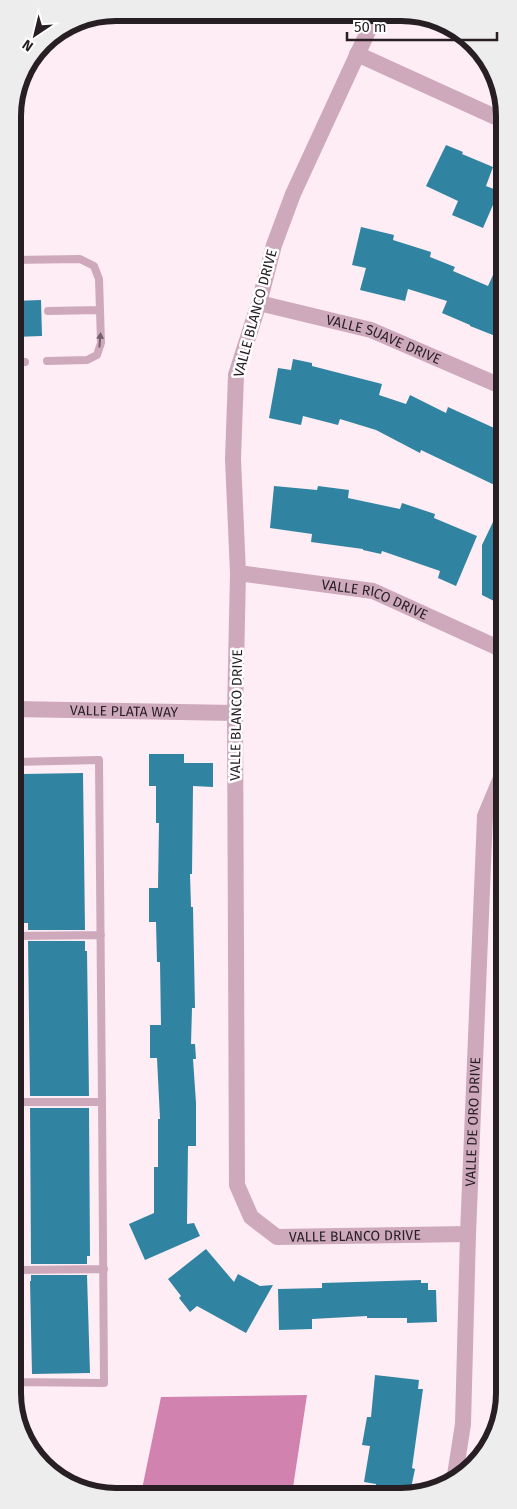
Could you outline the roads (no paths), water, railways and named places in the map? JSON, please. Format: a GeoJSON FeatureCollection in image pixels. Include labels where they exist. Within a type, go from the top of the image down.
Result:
{"type":"FeatureCollection","features":[{"type":"Feature","properties":{"kind":"street","name":"VALLE BLANCO DRIVE"},"geometry":{"type":"LineString","coordinates":[[373,21],[293,194],[274,245],[259,303],[236,375],[233,459],[238,573],[235,713],[237,1185],[251,1217],[277,1237],[468,1234]]}},
{"type":"Feature","properties":{"kind":"street"},"geometry":{"type":"LineString","coordinates":[[357,54],[496,117]]}},
{"type":"Feature","properties":{"kind":"street","name":"VALLE SUAVE DRIVE"},"geometry":{"type":"LineString","coordinates":[[259,303],[372,330],[496,385]]}},
{"type":"Feature","properties":{"kind":"street","name":"VALLE RICO DRIVE"},"geometry":{"type":"LineString","coordinates":[[238,573],[372,591],[496,647]]}},
{"type":"Feature","properties":{"kind":"street","name":"VALLE PLATA WAY"},"geometry":{"type":"LineString","coordinates":[[21,709],[235,713]]}},
{"type":"Feature","properties":{"kind":"street","name":"VALLE DE ORO DRIVE"},"geometry":{"type":"LineString","coordinates":[[456,1470],[463,1424],[468,1234],[484,816],[496,789]]}},
{"type":"Feature","properties":{"kind":"lane"},"geometry":{"type":"LineString","coordinates":[[21,260],[80,259],[94,266],[99,279],[101,343],[97,355],[87,360],[47,361]]}},
{"type":"Feature","properties":{"kind":"lane"},"geometry":{"type":"LineString","coordinates":[[48,311],[100,310]]}},
{"type":"Feature","properties":{"kind":"lane"},"geometry":{"type":"LineString","coordinates":[[21,762],[99,760],[104,1383],[21,1382]]}},
{"type":"Feature","properties":{"kind":"lane"},"geometry":{"type":"LineString","coordinates":[[21,936],[101,935]]}},
{"type":"Feature","properties":{"kind":"lane"},"geometry":{"type":"LineString","coordinates":[[21,1102],[102,1102]]}},
{"type":"Feature","properties":{"kind":"lane"},"geometry":{"type":"LineString","coordinates":[[21,1270],[104,1269]]}}]}
